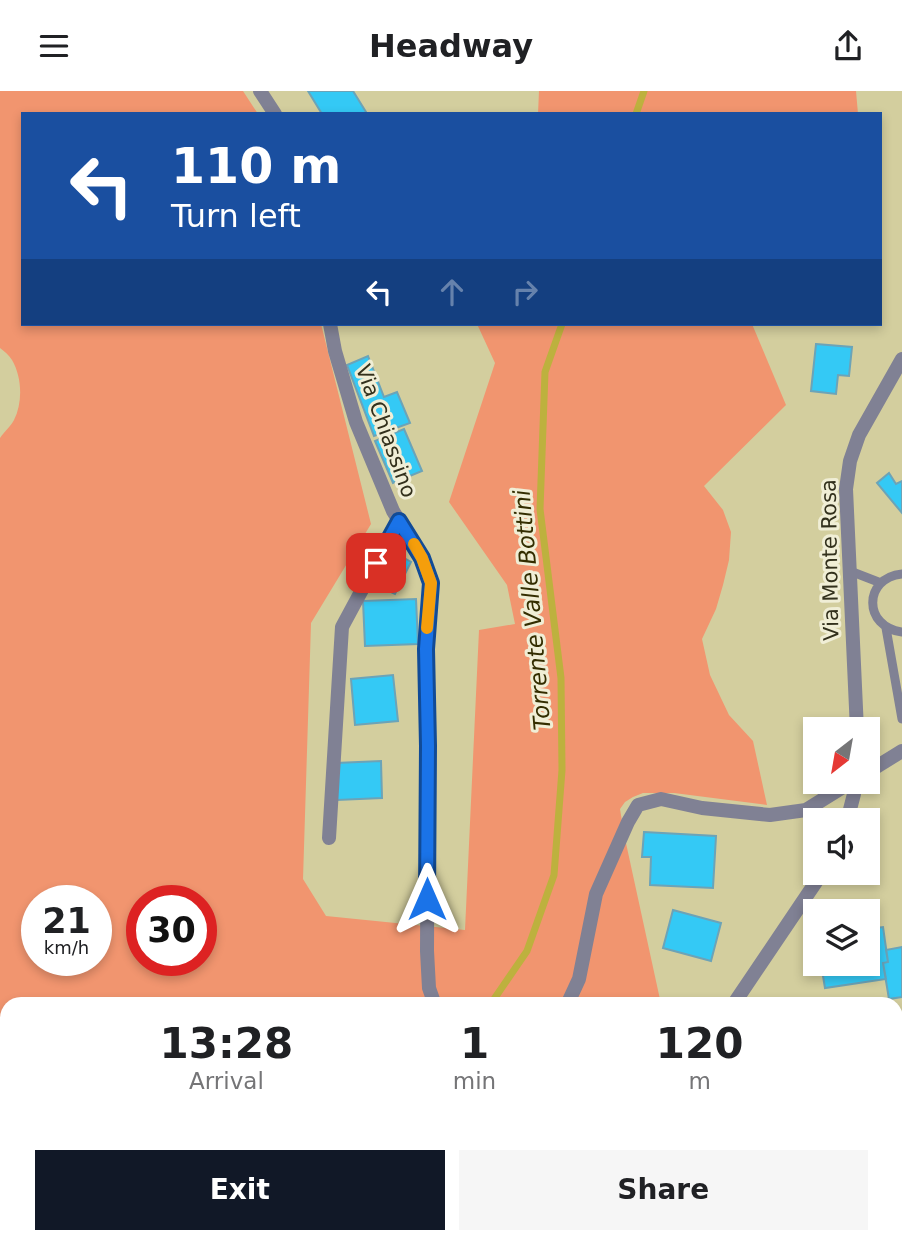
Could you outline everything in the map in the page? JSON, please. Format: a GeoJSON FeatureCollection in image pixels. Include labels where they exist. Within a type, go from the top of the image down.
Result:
{"type":"FeatureCollection","features":[{"type":"Feature","properties":{"kind":"street"},"geometry":{"type":"LineString","coordinates":[[260,91],[274,112]]}},
{"type":"Feature","properties":{"kind":"street","name":"Via Chiassino"},"geometry":{"type":"LineString","coordinates":[[330,326],[356,422],[393,511],[422,558],[431,583],[426,649],[427,950],[429,988],[432,997]]}},
{"type":"Feature","properties":{"kind":"street","name":"Via Monte Rosa"},"geometry":{"type":"LineString","coordinates":[[856,717],[846,489],[850,461],[859,435],[902,359]]}},
{"type":"Feature","properties":{"kind":"street"},"geometry":{"type":"LineString","coordinates":[[329,838],[342,627],[399,521]]}},
{"type":"Feature","properties":{"kind":"street"},"geometry":{"type":"LineString","coordinates":[[880,765],[902,751]]}},
{"type":"Feature","properties":{"kind":"street"},"geometry":{"type":"LineString","coordinates":[[571,997],[579,979],[596,894],[638,805],[661,799],[702,808],[770,815],[806,810],[831,795]]}},
{"type":"Feature","properties":{"kind":"street"},"geometry":{"type":"LineString","coordinates":[[738,997],[814,885]]}},
{"type":"Feature","properties":{"kind":"lane"},"geometry":{"type":"LineString","coordinates":[[850,571],[881,583]]}},
{"type":"Feature","properties":{"kind":"lane"},"geometry":{"type":"LineString","coordinates":[[902,575],[891,576],[881,583],[874,593],[873,609],[886,628],[902,719]]}},
{"type":"Feature","properties":{"kind":"lane"},"geometry":{"type":"LineString","coordinates":[[886,628],[902,632]]}},
{"type":"Feature","properties":{"kind":"shaded area"},"geometry":{"type":"Polygon","coordinates":[[[0,91],[243,91],[257,112],[21,112],[21,326],[322,326],[371,524],[311,623],[303,879],[326,916],[465,930],[479,630],[515,624],[507,585],[449,502],[495,363],[478,326],[753,326],[786,405],[704,486],[723,510],[731,532],[729,560],[723,585],[716,609],[702,639],[710,675],[729,715],[753,741],[767,805],[674,793],[643,793],[625,802],[620,809],[659,997],[0,997],[0,438],[14,420],[19,405],[20,390],[15,367],[9,356],[0,348],[0,91]]]}},
{"type":"Feature","properties":{"kind":"shaded area"},"geometry":{"type":"Polygon","coordinates":[[[539,91],[856,91],[858,112],[538,112],[539,91]]]}},
{"type":"Feature","properties":{"kind":"building"},"geometry":{"type":"Polygon","coordinates":[[[308,91],[353,91],[366,112],[321,112],[308,91]]]}},
{"type":"Feature","properties":{"kind":"building"},"geometry":{"type":"Polygon","coordinates":[[[816,344],[852,347],[849,376],[838,375],[836,394],[811,391],[816,344]]]}},
{"type":"Feature","properties":{"kind":"building"},"geometry":{"type":"Polygon","coordinates":[[[368,356],[384,397],[397,392],[410,423],[374,436],[347,365],[368,356]]]}},
{"type":"Feature","properties":{"kind":"building"},"geometry":{"type":"Polygon","coordinates":[[[404,429],[422,471],[393,483],[375,441],[404,429]]]}},
{"type":"Feature","properties":{"kind":"building"},"geometry":{"type":"Polygon","coordinates":[[[889,473],[896,484],[902,481],[902,513],[877,483],[889,473]]]}},
{"type":"Feature","properties":{"kind":"building"},"geometry":{"type":"Polygon","coordinates":[[[395,553],[411,562],[395,594],[378,586],[395,553]]]}},
{"type":"Feature","properties":{"kind":"building"},"geometry":{"type":"Polygon","coordinates":[[[416,599],[418,644],[365,646],[363,601],[416,599]]]}},
{"type":"Feature","properties":{"kind":"building"},"geometry":{"type":"Polygon","coordinates":[[[393,675],[398,721],[355,725],[351,679],[393,675]]]}},
{"type":"Feature","properties":{"kind":"building"},"geometry":{"type":"Polygon","coordinates":[[[381,761],[382,798],[337,800],[336,763],[381,761]]]}},
{"type":"Feature","properties":{"kind":"building"},"geometry":{"type":"Polygon","coordinates":[[[644,832],[716,836],[713,888],[650,885],[651,857],[642,857],[644,832]]]}},
{"type":"Feature","properties":{"kind":"building"},"geometry":{"type":"Polygon","coordinates":[[[673,910],[721,923],[711,961],[663,948],[673,910]]]}},
{"type":"Feature","properties":{"kind":"building"},"geometry":{"type":"Polygon","coordinates":[[[880,927],[883,927],[888,962],[883,963],[886,979],[825,988],[823,976],[880,976],[880,927]]]}},
{"type":"Feature","properties":{"kind":"building"},"geometry":{"type":"Polygon","coordinates":[[[902,947],[902,997],[889,997],[883,963],[888,962],[886,950],[902,947]]]}},
{"type":"Feature","properties":{"kind":"waterway","name":"Torrente Valle Bottini"},"geometry":{"type":"LineString","coordinates":[[637,112],[644,91]]}},
{"type":"Feature","properties":{"kind":"waterway","name":"Torrente Valle Bottini"},"geometry":{"type":"LineString","coordinates":[[495,997],[527,951],[554,875],[562,770],[561,678],[540,509],[545,372],[561,326]]}},
{"type":"Feature","properties":{"kind":"slow traffic"},"geometry":{"type":"LineString","coordinates":[[414,544],[431,583],[427,628]]}},
{"type":"Feature","properties":{"kind":"route"},"geometry":{"type":"LineString","coordinates":[[376,563],[399,521],[422,558],[431,583],[426,649],[427,899]]}}]}
